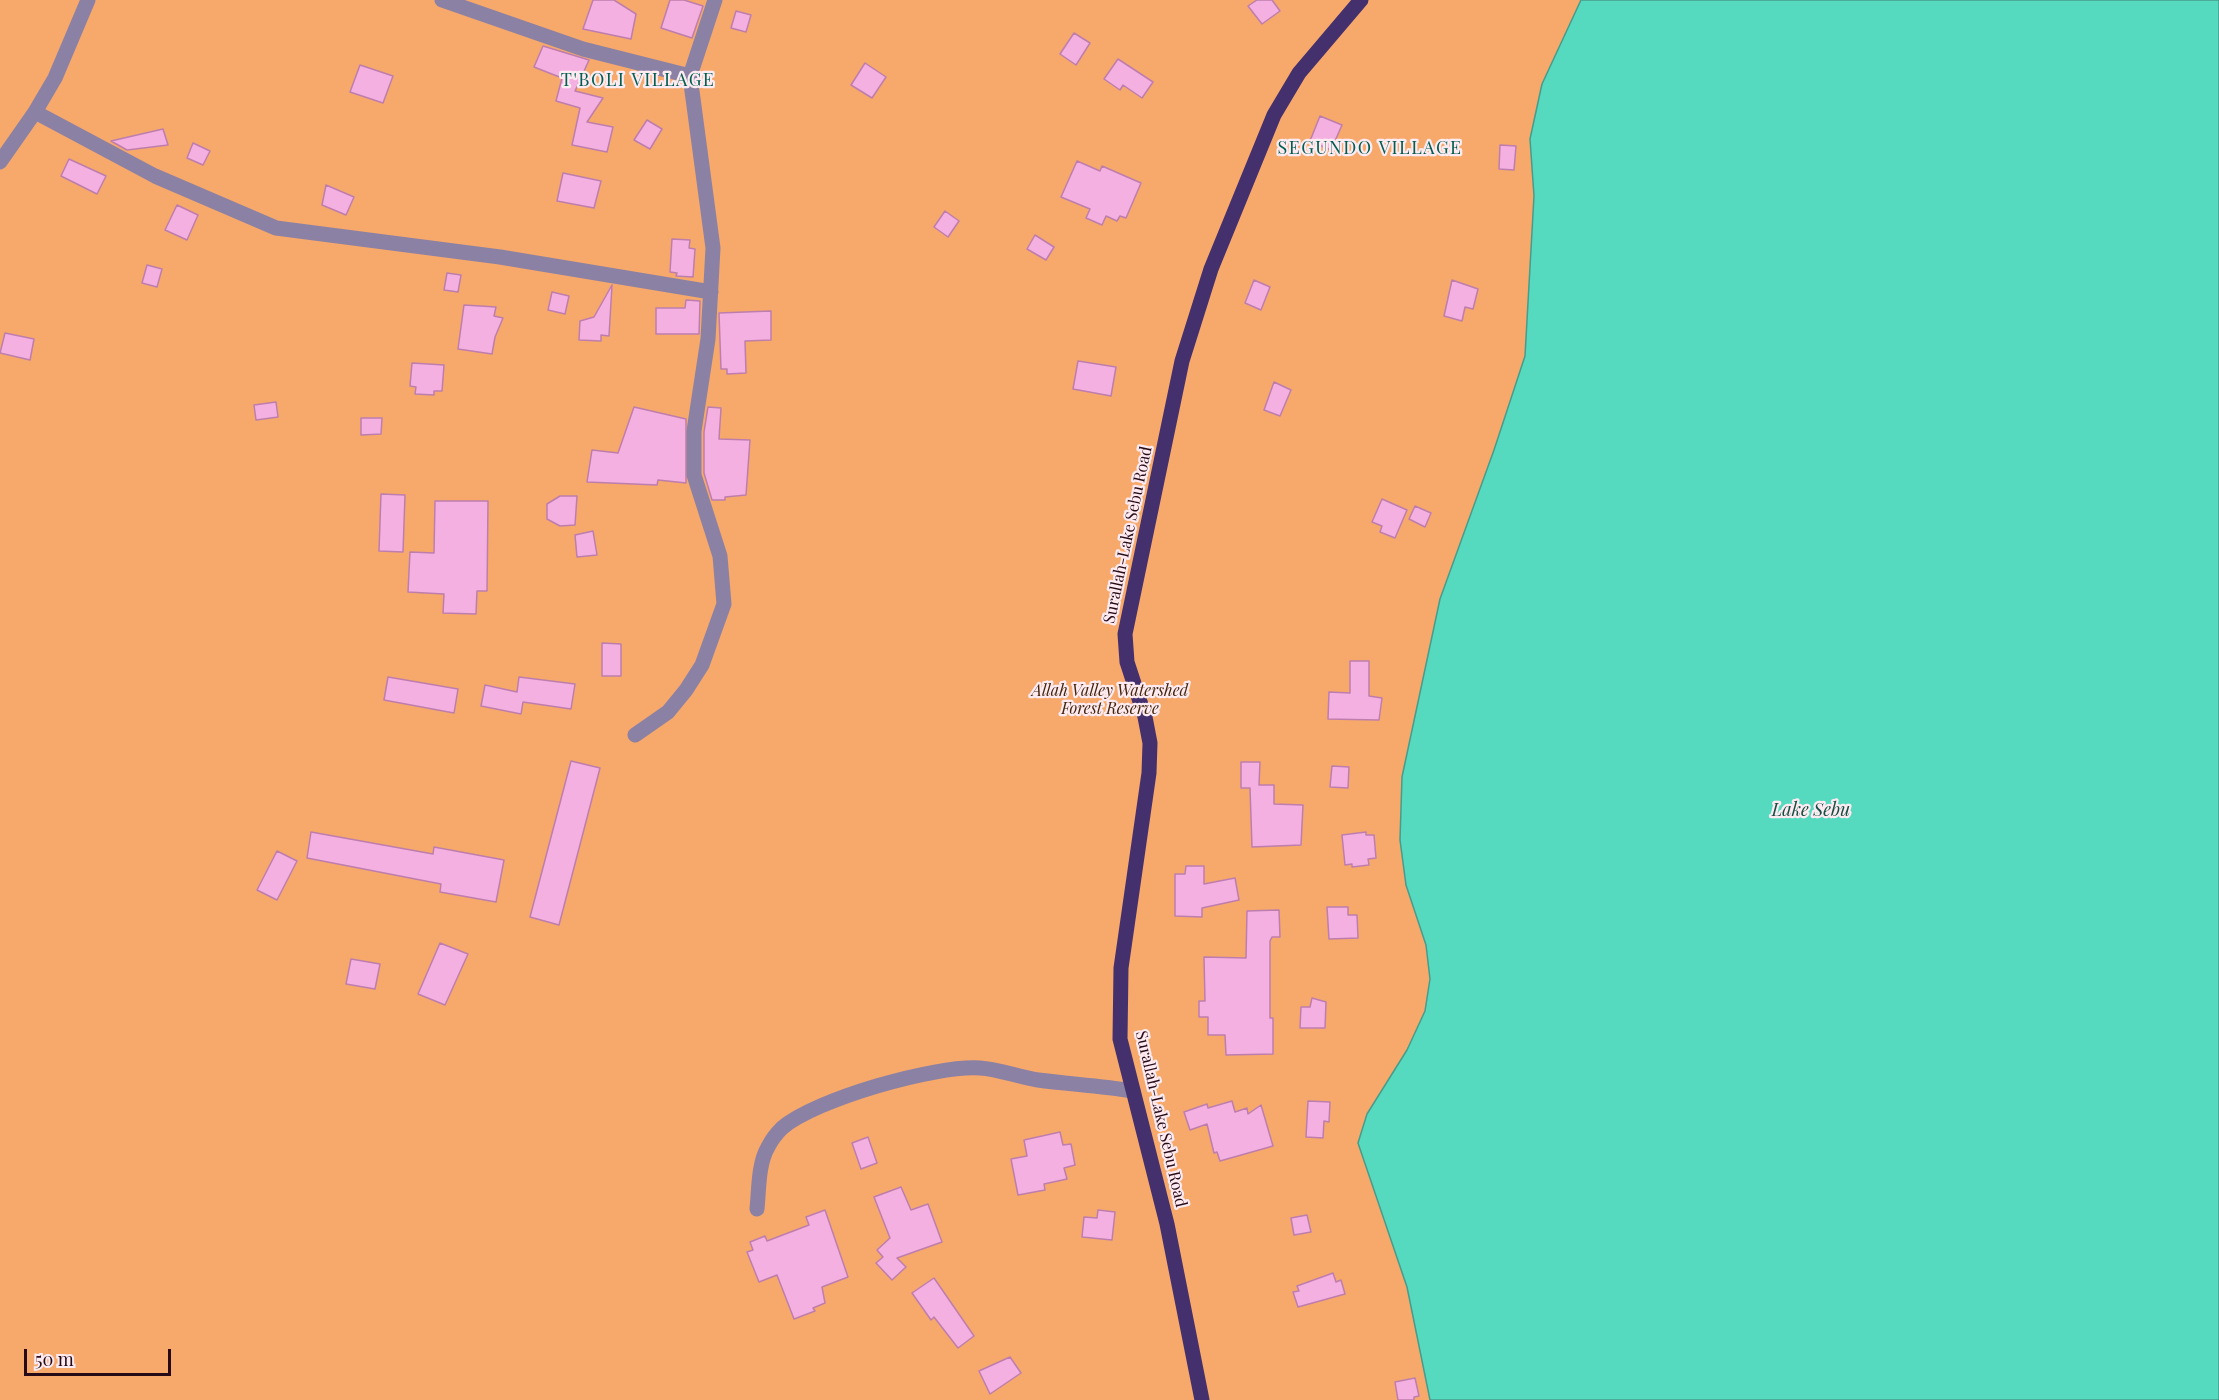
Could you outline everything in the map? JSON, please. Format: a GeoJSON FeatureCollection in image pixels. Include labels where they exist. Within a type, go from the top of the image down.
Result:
{"type":"FeatureCollection","features":[{"type":"Feature","properties":{"kind":"main road","name":"Surallah-Lake Sebu Road"},"geometry":{"type":"LineString","coordinates":[[1202,1400],[1167,1224],[1120,1039],[1122,968],[1149,773],[1150,743],[1145,717],[1127,662],[1125,634],[1182,361],[1211,269],[1274,115],[1299,73],[1361,0]]}},
{"type":"Feature","properties":{"kind":"street"},"geometry":{"type":"LineString","coordinates":[[0,162],[35,112],[55,78],[88,0]]}},
{"type":"Feature","properties":{"kind":"street"},"geometry":{"type":"LineString","coordinates":[[442,0],[583,49],[690,76]]}},
{"type":"Feature","properties":{"kind":"street"},"geometry":{"type":"LineString","coordinates":[[635,735],[668,712],[686,690],[702,665],[724,604],[720,556],[694,475],[694,431],[708,339],[713,248],[690,76],[715,0]]}},
{"type":"Feature","properties":{"kind":"street"},"geometry":{"type":"LineString","coordinates":[[35,112],[155,176],[276,228],[500,257],[711,292]]}},
{"type":"Feature","properties":{"kind":"street"},"geometry":{"type":"LineString","coordinates":[[757,1209],[767,1148],[780,1129],[800,1116],[829,1103],[884,1085],[958,1068],[981,1068],[1035,1080],[1133,1091]]}},
{"type":"Feature","properties":{"kind":"green space","name":"Allah Valley Watershed Forest Reserve"},"geometry":{"type":"Polygon","coordinates":[[[0,0],[2219,0],[2219,1400],[0,1400],[0,0]]]}},
{"type":"Feature","properties":{"kind":"water","name":"Lake Sebu"},"geometry":{"type":"Polygon","coordinates":[[[1581,0],[2219,0],[2219,1400],[1430,1400],[1407,1287],[1358,1143],[1367,1114],[1407,1050],[1425,1011],[1430,979],[1426,945],[1406,885],[1400,840],[1402,777],[1440,599],[1525,356],[1534,196],[1530,139],[1542,84],[1581,0]]]}},
{"type":"Feature","properties":{"kind":"building"},"geometry":{"type":"Polygon","coordinates":[[[593,0],[614,0],[636,14],[631,39],[583,29],[593,0]]]}},
{"type":"Feature","properties":{"kind":"building"},"geometry":{"type":"Polygon","coordinates":[[[670,0],[684,0],[703,6],[692,38],[661,28],[670,0]]]}},
{"type":"Feature","properties":{"kind":"building"},"geometry":{"type":"Polygon","coordinates":[[[1257,0],[1272,0],[1280,11],[1262,24],[1248,6],[1257,0]]]}},
{"type":"Feature","properties":{"kind":"building"},"geometry":{"type":"Polygon","coordinates":[[[736,11],[751,15],[746,32],[731,28],[736,11]]]}},
{"type":"Feature","properties":{"kind":"building"},"geometry":{"type":"Polygon","coordinates":[[[1074,33],[1090,43],[1076,65],[1060,54],[1074,33]]]}},
{"type":"Feature","properties":{"kind":"building"},"geometry":{"type":"Polygon","coordinates":[[[543,46],[589,60],[575,91],[603,98],[587,122],[613,127],[607,152],[572,145],[580,108],[556,101],[562,78],[534,67],[543,46]]]}},
{"type":"Feature","properties":{"kind":"building"},"geometry":{"type":"Polygon","coordinates":[[[1118,59],[1153,82],[1142,98],[1123,85],[1120,90],[1104,79],[1118,59]]]}},
{"type":"Feature","properties":{"kind":"building"},"geometry":{"type":"Polygon","coordinates":[[[865,63],[886,77],[872,98],[851,85],[865,63]]]}},
{"type":"Feature","properties":{"kind":"building"},"geometry":{"type":"Polygon","coordinates":[[[360,65],[393,76],[383,103],[350,92],[360,65]]]}},
{"type":"Feature","properties":{"kind":"building"},"geometry":{"type":"Polygon","coordinates":[[[1320,116],[1342,125],[1331,150],[1310,141],[1320,116]]]}},
{"type":"Feature","properties":{"kind":"building"},"geometry":{"type":"Polygon","coordinates":[[[647,120],[662,129],[650,149],[634,140],[647,120]]]}},
{"type":"Feature","properties":{"kind":"building"},"geometry":{"type":"Polygon","coordinates":[[[163,129],[168,145],[127,150],[111,141],[163,129]]]}},
{"type":"Feature","properties":{"kind":"building"},"geometry":{"type":"Polygon","coordinates":[[[193,143],[210,151],[203,165],[187,158],[193,143]]]}},
{"type":"Feature","properties":{"kind":"building"},"geometry":{"type":"Polygon","coordinates":[[[1500,145],[1516,146],[1514,170],[1499,169],[1500,145]]]}},
{"type":"Feature","properties":{"kind":"building"},"geometry":{"type":"Polygon","coordinates":[[[69,159],[106,176],[97,194],[61,176],[69,159]]]}},
{"type":"Feature","properties":{"kind":"building"},"geometry":{"type":"Polygon","coordinates":[[[1077,161],[1100,171],[1102,166],[1141,183],[1126,218],[1120,216],[1117,221],[1106,216],[1102,225],[1086,218],[1090,209],[1061,197],[1077,161]]]}},
{"type":"Feature","properties":{"kind":"building"},"geometry":{"type":"Polygon","coordinates":[[[563,173],[601,181],[594,208],[557,201],[563,173]]]}},
{"type":"Feature","properties":{"kind":"building"},"geometry":{"type":"Polygon","coordinates":[[[326,185],[354,197],[346,215],[322,205],[326,185]]]}},
{"type":"Feature","properties":{"kind":"building"},"geometry":{"type":"Polygon","coordinates":[[[177,205],[198,215],[187,240],[165,230],[177,205]]]}},
{"type":"Feature","properties":{"kind":"building"},"geometry":{"type":"Polygon","coordinates":[[[945,211],[959,221],[948,237],[934,227],[945,211]]]}},
{"type":"Feature","properties":{"kind":"building"},"geometry":{"type":"Polygon","coordinates":[[[1035,235],[1054,247],[1046,260],[1027,249],[1035,235]]]}},
{"type":"Feature","properties":{"kind":"building"},"geometry":{"type":"Polygon","coordinates":[[[672,239],[690,240],[689,248],[695,249],[693,277],[676,276],[677,273],[670,272],[672,239]]]}},
{"type":"Feature","properties":{"kind":"building"},"geometry":{"type":"Polygon","coordinates":[[[147,265],[162,269],[157,287],[142,283],[147,265]]]}},
{"type":"Feature","properties":{"kind":"building"},"geometry":{"type":"Polygon","coordinates":[[[447,273],[461,275],[458,292],[444,290],[447,273]]]}},
{"type":"Feature","properties":{"kind":"building"},"geometry":{"type":"Polygon","coordinates":[[[1254,280],[1270,287],[1261,310],[1245,303],[1254,280]]]}},
{"type":"Feature","properties":{"kind":"building"},"geometry":{"type":"Polygon","coordinates":[[[1452,280],[1478,289],[1473,309],[1465,307],[1462,321],[1444,316],[1452,280]]]}},
{"type":"Feature","properties":{"kind":"building"},"geometry":{"type":"Polygon","coordinates":[[[612,285],[609,336],[601,335],[601,341],[579,340],[580,321],[594,317],[612,285]]]}},
{"type":"Feature","properties":{"kind":"building"},"geometry":{"type":"Polygon","coordinates":[[[552,292],[569,296],[565,314],[548,310],[552,292]]]}},
{"type":"Feature","properties":{"kind":"building"},"geometry":{"type":"Polygon","coordinates":[[[686,300],[700,301],[699,334],[656,334],[656,308],[685,308],[686,300]]]}},
{"type":"Feature","properties":{"kind":"building"},"geometry":{"type":"Polygon","coordinates":[[[464,305],[496,307],[494,316],[503,318],[495,337],[492,354],[458,349],[464,305]]]}},
{"type":"Feature","properties":{"kind":"building"},"geometry":{"type":"Polygon","coordinates":[[[771,311],[771,340],[745,341],[746,373],[727,374],[727,369],[721,369],[719,313],[771,311]]]}},
{"type":"Feature","properties":{"kind":"building"},"geometry":{"type":"Polygon","coordinates":[[[5,333],[34,339],[30,360],[0,353],[5,333]]]}},
{"type":"Feature","properties":{"kind":"building"},"geometry":{"type":"Polygon","coordinates":[[[1078,361],[1116,367],[1111,396],[1073,389],[1078,361]]]}},
{"type":"Feature","properties":{"kind":"building"},"geometry":{"type":"Polygon","coordinates":[[[412,363],[444,365],[442,391],[434,391],[434,395],[415,394],[416,387],[410,386],[412,363]]]}},
{"type":"Feature","properties":{"kind":"building"},"geometry":{"type":"Polygon","coordinates":[[[1274,382],[1291,390],[1280,416],[1264,410],[1274,382]]]}},
{"type":"Feature","properties":{"kind":"building"},"geometry":{"type":"Polygon","coordinates":[[[276,402],[278,417],[256,420],[254,405],[276,402]]]}},
{"type":"Feature","properties":{"kind":"building"},"geometry":{"type":"Polygon","coordinates":[[[634,407],[686,419],[686,483],[658,480],[657,485],[587,482],[592,450],[618,453],[634,407]]]}},
{"type":"Feature","properties":{"kind":"building"},"geometry":{"type":"Polygon","coordinates":[[[708,407],[721,408],[719,439],[750,440],[746,495],[725,497],[725,500],[712,500],[704,473],[704,432],[708,407]]]}},
{"type":"Feature","properties":{"kind":"building"},"geometry":{"type":"Polygon","coordinates":[[[361,418],[382,418],[381,434],[361,435],[361,418]]]}},
{"type":"Feature","properties":{"kind":"building"},"geometry":{"type":"Polygon","coordinates":[[[381,494],[405,495],[403,552],[379,551],[381,494]]]}},
{"type":"Feature","properties":{"kind":"building"},"geometry":{"type":"Polygon","coordinates":[[[560,496],[577,496],[575,525],[560,526],[547,519],[547,504],[560,496]]]}},
{"type":"Feature","properties":{"kind":"building"},"geometry":{"type":"Polygon","coordinates":[[[1382,499],[1407,510],[1395,538],[1380,532],[1382,526],[1372,522],[1382,499]]]}},
{"type":"Feature","properties":{"kind":"building"},"geometry":{"type":"Polygon","coordinates":[[[435,501],[488,501],[487,591],[477,591],[476,614],[443,613],[444,594],[408,592],[410,552],[434,553],[435,501]]]}},
{"type":"Feature","properties":{"kind":"building"},"geometry":{"type":"Polygon","coordinates":[[[1415,506],[1431,513],[1425,527],[1409,519],[1415,506]]]}},
{"type":"Feature","properties":{"kind":"building"},"geometry":{"type":"Polygon","coordinates":[[[593,531],[597,555],[577,557],[575,535],[593,531]]]}},
{"type":"Feature","properties":{"kind":"building"},"geometry":{"type":"Polygon","coordinates":[[[602,643],[621,644],[621,676],[602,676],[602,643]]]}},
{"type":"Feature","properties":{"kind":"building"},"geometry":{"type":"Polygon","coordinates":[[[1350,661],[1369,661],[1369,696],[1382,698],[1379,720],[1328,719],[1329,692],[1350,693],[1350,661]]]}},
{"type":"Feature","properties":{"kind":"building"},"geometry":{"type":"Polygon","coordinates":[[[388,677],[458,689],[454,713],[384,700],[388,677]]]}},
{"type":"Feature","properties":{"kind":"building"},"geometry":{"type":"Polygon","coordinates":[[[519,677],[575,684],[571,709],[523,702],[521,714],[481,706],[485,685],[517,692],[519,677]]]}},
{"type":"Feature","properties":{"kind":"building"},"geometry":{"type":"Polygon","coordinates":[[[571,761],[600,768],[559,925],[530,917],[571,761]]]}},
{"type":"Feature","properties":{"kind":"building"},"geometry":{"type":"Polygon","coordinates":[[[1241,762],[1260,762],[1259,785],[1274,785],[1274,804],[1303,805],[1301,845],[1252,847],[1250,788],[1241,788],[1241,762]]]}},
{"type":"Feature","properties":{"kind":"building"},"geometry":{"type":"Polygon","coordinates":[[[1332,766],[1349,767],[1348,788],[1330,787],[1332,766]]]}},
{"type":"Feature","properties":{"kind":"building"},"geometry":{"type":"Polygon","coordinates":[[[311,832],[433,854],[434,847],[504,860],[496,902],[440,892],[441,884],[307,858],[311,832]]]}},
{"type":"Feature","properties":{"kind":"building"},"geometry":{"type":"Polygon","coordinates":[[[1366,832],[1366,835],[1374,835],[1376,858],[1368,859],[1369,865],[1352,867],[1352,864],[1345,865],[1342,835],[1366,832]]]}},
{"type":"Feature","properties":{"kind":"building"},"geometry":{"type":"Polygon","coordinates":[[[277,851],[297,861],[277,900],[257,890],[277,851]]]}},
{"type":"Feature","properties":{"kind":"building"},"geometry":{"type":"Polygon","coordinates":[[[1186,866],[1204,866],[1204,884],[1235,878],[1239,900],[1202,908],[1202,917],[1175,916],[1175,874],[1185,874],[1186,866]]]}},
{"type":"Feature","properties":{"kind":"building"},"geometry":{"type":"Polygon","coordinates":[[[1327,907],[1348,907],[1348,915],[1357,915],[1358,938],[1329,939],[1327,907]]]}},
{"type":"Feature","properties":{"kind":"building"},"geometry":{"type":"Polygon","coordinates":[[[1279,910],[1280,937],[1272,937],[1270,941],[1270,1018],[1273,1018],[1273,1054],[1226,1055],[1225,1035],[1208,1035],[1208,1017],[1199,1017],[1199,1001],[1205,1001],[1204,957],[1246,958],[1247,911],[1279,910]]]}},
{"type":"Feature","properties":{"kind":"building"},"geometry":{"type":"Polygon","coordinates":[[[440,943],[468,954],[445,1005],[418,994],[440,943]]]}},
{"type":"Feature","properties":{"kind":"building"},"geometry":{"type":"Polygon","coordinates":[[[351,959],[380,964],[375,989],[346,984],[351,959]]]}},
{"type":"Feature","properties":{"kind":"building"},"geometry":{"type":"Polygon","coordinates":[[[1312,998],[1326,1002],[1325,1028],[1300,1028],[1301,1007],[1310,1007],[1312,998]]]}},
{"type":"Feature","properties":{"kind":"building"},"geometry":{"type":"Polygon","coordinates":[[[1232,1101],[1235,1112],[1247,1108],[1248,1114],[1261,1105],[1273,1146],[1220,1161],[1217,1152],[1214,1153],[1207,1124],[1190,1130],[1184,1112],[1207,1104],[1208,1108],[1232,1101]]]}},
{"type":"Feature","properties":{"kind":"building"},"geometry":{"type":"Polygon","coordinates":[[[1308,1101],[1330,1102],[1329,1122],[1324,1121],[1323,1138],[1306,1137],[1308,1101]]]}},
{"type":"Feature","properties":{"kind":"building"},"geometry":{"type":"Polygon","coordinates":[[[1060,1132],[1063,1145],[1071,1144],[1075,1165],[1064,1168],[1067,1179],[1044,1184],[1045,1190],[1018,1195],[1011,1159],[1027,1156],[1024,1140],[1060,1132]]]}},
{"type":"Feature","properties":{"kind":"building"},"geometry":{"type":"Polygon","coordinates":[[[868,1137],[877,1163],[861,1169],[852,1143],[868,1137]]]}},
{"type":"Feature","properties":{"kind":"building"},"geometry":{"type":"Polygon","coordinates":[[[901,1187],[911,1210],[928,1204],[942,1242],[897,1258],[906,1267],[892,1280],[876,1263],[883,1257],[877,1250],[890,1238],[874,1197],[901,1187]]]}},
{"type":"Feature","properties":{"kind":"building"},"geometry":{"type":"Polygon","coordinates":[[[825,1210],[848,1277],[822,1287],[825,1303],[813,1308],[815,1311],[794,1319],[777,1275],[759,1282],[747,1252],[753,1250],[750,1242],[765,1236],[767,1241],[809,1225],[806,1217],[825,1210]]]}},
{"type":"Feature","properties":{"kind":"building"},"geometry":{"type":"Polygon","coordinates":[[[1098,1210],[1115,1212],[1112,1240],[1082,1237],[1084,1217],[1097,1218],[1098,1210]]]}},
{"type":"Feature","properties":{"kind":"building"},"geometry":{"type":"Polygon","coordinates":[[[1307,1215],[1311,1232],[1294,1235],[1291,1218],[1307,1215]]]}},
{"type":"Feature","properties":{"kind":"building"},"geometry":{"type":"Polygon","coordinates":[[[1333,1273],[1336,1282],[1341,1280],[1345,1294],[1298,1307],[1293,1292],[1299,1291],[1297,1286],[1333,1273]]]}},
{"type":"Feature","properties":{"kind":"building"},"geometry":{"type":"Polygon","coordinates":[[[934,1278],[974,1336],[958,1348],[934,1317],[931,1320],[912,1293],[934,1278]]]}},
{"type":"Feature","properties":{"kind":"building"},"geometry":{"type":"Polygon","coordinates":[[[1010,1357],[1021,1373],[990,1394],[979,1371],[1010,1357]]]}},
{"type":"Feature","properties":{"kind":"building"},"geometry":{"type":"Polygon","coordinates":[[[1415,1378],[1419,1396],[1414,1397],[1414,1400],[1398,1400],[1395,1382],[1415,1378]]]}},
{"type":"Feature","properties":{"kind":"district","name":"T'BOLI VILLAGE"},"geometry":{"type":"Point","coordinates":[638,80]}},
{"type":"Feature","properties":{"kind":"district","name":"SEGUNDO VILLAGE"},"geometry":{"type":"Point","coordinates":[1370,148]}}]}
